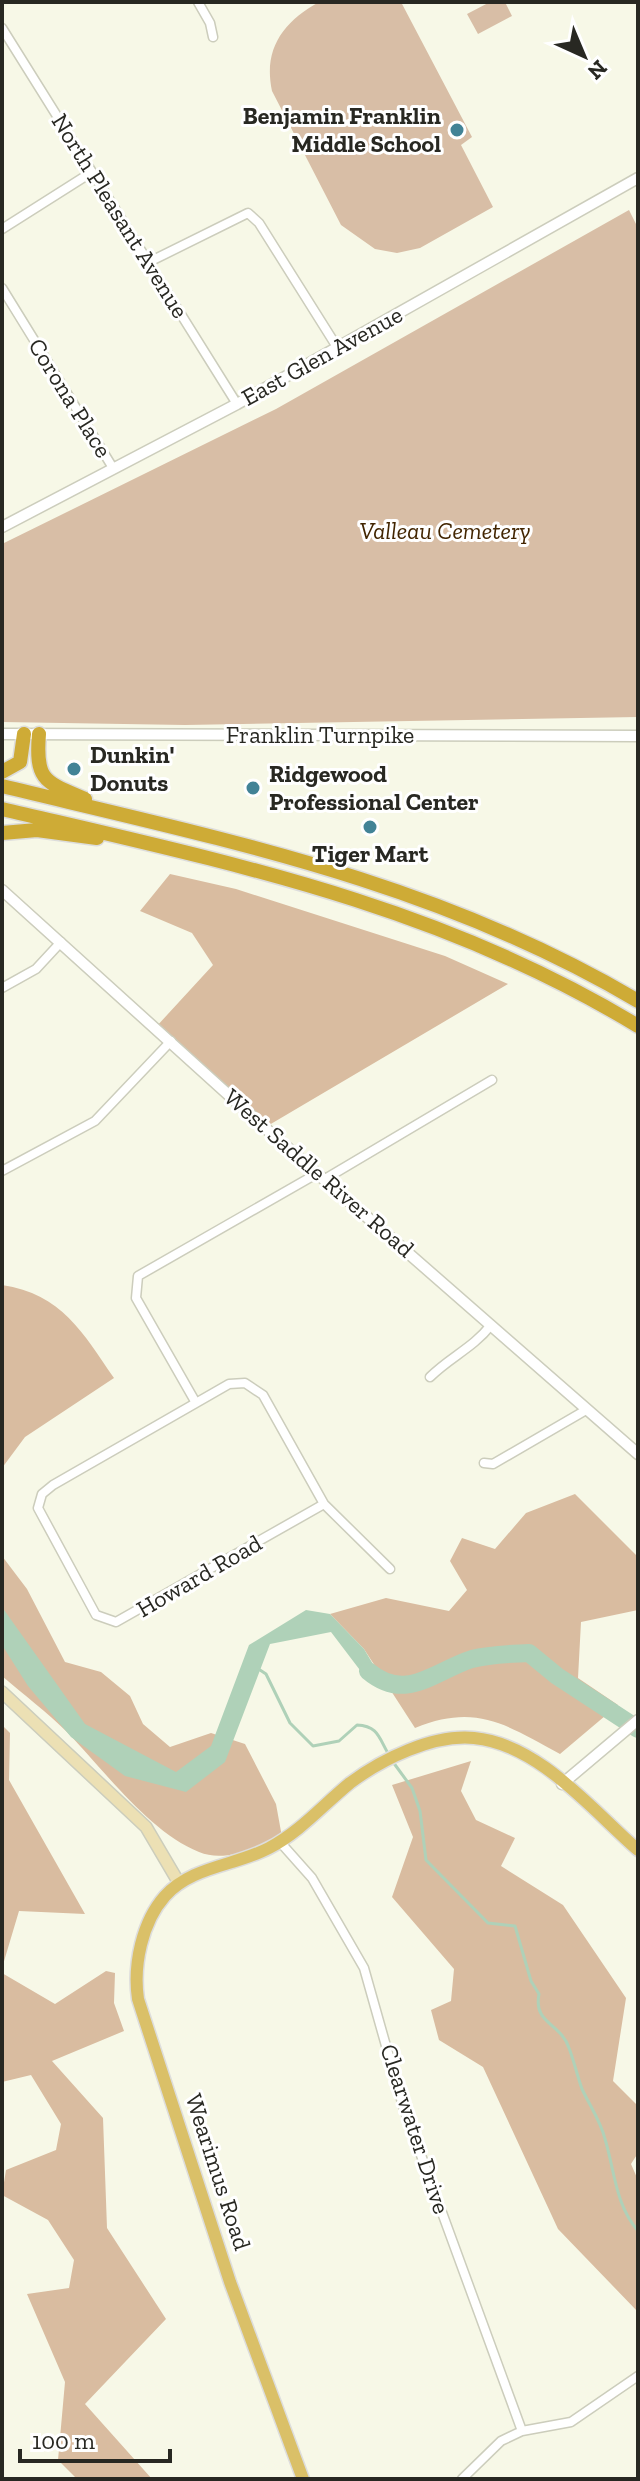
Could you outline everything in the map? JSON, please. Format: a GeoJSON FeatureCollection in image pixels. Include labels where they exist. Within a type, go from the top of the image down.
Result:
{"type":"FeatureCollection","features":[{"type":"Feature","properties":{"kind":"highway"},"geometry":{"type":"LineString","coordinates":[[2,772],[20,762],[32,734]]}},
{"type":"Feature","properties":{"kind":"highway"},"geometry":{"type":"LineString","coordinates":[[32,734],[37,765],[47,781],[119,814]]}},
{"type":"Feature","properties":{"kind":"highway"},"geometry":{"type":"LineString","coordinates":[[2,786],[297,858],[412,894],[522,939],[638,1001]]}},
{"type":"Feature","properties":{"kind":"highway"},"geometry":{"type":"LineString","coordinates":[[2,809],[335,891],[423,921],[542,973],[638,1026]]}},
{"type":"Feature","properties":{"kind":"highway"},"geometry":{"type":"LineString","coordinates":[[2,833],[37,830],[69,836],[138,841]]}},
{"type":"Feature","properties":{"kind":"main road"},"geometry":{"type":"LineString","coordinates":[[2,1692],[146,1827],[160,1845],[179,1883],[280,1842],[351,1783],[384,1763],[452,1738],[483,1739],[523,1755],[562,1784],[638,1850]]}},
{"type":"Feature","properties":{"kind":"main road","name":"Wearimus Road"},"geometry":{"type":"LineString","coordinates":[[179,1883],[160,1903],[143,1941],[136,1976],[138,1999],[230,2282],[303,2479]]}},
{"type":"Feature","properties":{"kind":"street"},"geometry":{"type":"LineString","coordinates":[[198,2],[210,23],[213,37]]}},
{"type":"Feature","properties":{"kind":"street","name":"North Pleasant Avenue"},"geometry":{"type":"LineString","coordinates":[[2,28],[237,404]]}},
{"type":"Feature","properties":{"kind":"street"},"geometry":{"type":"LineString","coordinates":[[2,229],[92,172]]}},
{"type":"Feature","properties":{"kind":"street","name":"East Glen Avenue"},"geometry":{"type":"LineString","coordinates":[[2,527],[237,404],[638,178]]}},
{"type":"Feature","properties":{"kind":"street"},"geometry":{"type":"LineString","coordinates":[[149,262],[241,213],[252,215],[337,347]]}},
{"type":"Feature","properties":{"kind":"street","name":"Corona Place"},"geometry":{"type":"LineString","coordinates":[[2,288],[113,468]]}},
{"type":"Feature","properties":{"kind":"street","name":"Franklin Turnpike"},"geometry":{"type":"LineString","coordinates":[[2,734],[638,736]]}},
{"type":"Feature","properties":{"kind":"street","name":"West Saddle River Road"},"geometry":{"type":"LineString","coordinates":[[2,890],[638,1454]]}},
{"type":"Feature","properties":{"kind":"street"},"geometry":{"type":"LineString","coordinates":[[2,988],[36,969],[61,942]]}},
{"type":"Feature","properties":{"kind":"street"},"geometry":{"type":"LineString","coordinates":[[2,1171],[95,1121],[171,1041]]}},
{"type":"Feature","properties":{"kind":"street"},"geometry":{"type":"LineString","coordinates":[[390,1569],[324,1504],[259,1391],[237,1382],[196,1403],[136,1298],[138,1276],[492,1080]]}},
{"type":"Feature","properties":{"kind":"street"},"geometry":{"type":"LineString","coordinates":[[430,1377],[444,1363],[471,1349],[491,1325]]}},
{"type":"Feature","properties":{"kind":"street","name":"Howard Road"},"geometry":{"type":"LineString","coordinates":[[196,1403],[53,1485],[40,1498],[39,1513],[102,1619],[122,1620],[324,1504]]}},
{"type":"Feature","properties":{"kind":"street"},"geometry":{"type":"LineString","coordinates":[[484,1463],[493,1464],[586,1410]]}},
{"type":"Feature","properties":{"kind":"street"},"geometry":{"type":"LineString","coordinates":[[562,1784],[638,1720]]}},
{"type":"Feature","properties":{"kind":"street","name":"Clearwater Drive"},"geometry":{"type":"LineString","coordinates":[[280,1842],[312,1878],[364,1968],[403,2106],[522,2431]]}},
{"type":"Feature","properties":{"kind":"street"},"geometry":{"type":"LineString","coordinates":[[462,2479],[501,2441],[522,2431],[571,2422],[638,2376]]}},
{"type":"Feature","properties":{"kind":"green space"},"geometry":{"type":"Polygon","coordinates":[[[319,2],[401,2],[472,137],[461,145],[493,207],[420,248],[397,253],[375,249],[341,225],[272,91],[270,76],[270,62],[279,38],[295,18],[319,2]]]}},
{"type":"Feature","properties":{"kind":"green space"},"geometry":{"type":"Polygon","coordinates":[[[490,2],[505,2],[512,16],[478,34],[467,14],[490,2]]]}},
{"type":"Feature","properties":{"kind":"green space","name":"Valleau Cemetery"},"geometry":{"type":"Polygon","coordinates":[[[629,210],[638,228],[638,717],[185,725],[2,722],[2,544],[276,409],[629,210]]]}},
{"type":"Feature","properties":{"kind":"shaded area"},"geometry":{"type":"Polygon","coordinates":[[[170,874],[236,889],[445,956],[508,984],[264,1128],[156,1027],[213,965],[192,933],[140,911],[170,874]]]}},
{"type":"Feature","properties":{"kind":"shaded area"},"geometry":{"type":"Polygon","coordinates":[[[2,1285],[23,1290],[56,1307],[81,1331],[114,1378],[25,1437],[2,1468],[2,1285]]]}},
{"type":"Feature","properties":{"kind":"shaded area"},"geometry":{"type":"Polygon","coordinates":[[[575,1494],[638,1557],[638,1610],[581,1622],[578,1678],[618,1705],[560,1754],[507,1726],[474,1718],[456,1717],[415,1728],[364,1649],[330,1614],[386,1598],[449,1611],[467,1590],[450,1561],[462,1538],[495,1549],[526,1513],[575,1494]]]}},
{"type":"Feature","properties":{"kind":"shaded area"},"geometry":{"type":"Polygon","coordinates":[[[2,1556],[27,1589],[65,1662],[101,1672],[130,1696],[143,1724],[170,1747],[211,1733],[245,1744],[276,1804],[282,1837],[220,1856],[199,1852],[180,1843],[145,1815],[67,1732],[2,1676],[2,1556]]]}},
{"type":"Feature","properties":{"kind":"shaded area"},"geometry":{"type":"Polygon","coordinates":[[[2,1607],[85,1724],[176,1772],[211,1746],[249,1645],[306,1610],[330,1614],[364,1649],[386,1686],[369,1682],[331,1632],[270,1644],[225,1762],[186,1792],[125,1776],[71,1737],[28,1686],[2,1645],[2,1607]]]}},
{"type":"Feature","properties":{"kind":"shaded area"},"geometry":{"type":"Polygon","coordinates":[[[2,1725],[10,1733],[9,1780],[85,1914],[19,1911],[2,1968],[2,1725]]]}},
{"type":"Feature","properties":{"kind":"shaded area"},"geometry":{"type":"Polygon","coordinates":[[[471,1761],[461,1791],[476,1820],[515,1838],[501,1866],[563,1905],[626,1998],[613,2081],[638,2106],[638,2153],[631,2164],[638,2180],[638,2312],[558,2229],[483,2067],[439,2040],[431,2010],[451,2001],[454,1969],[392,1897],[413,1837],[392,1785],[471,1761]]]}},
{"type":"Feature","properties":{"kind":"shaded area"},"geometry":{"type":"Polygon","coordinates":[[[106,1971],[115,1973],[114,2003],[124,2031],[52,2061],[103,2118],[107,2228],[166,2319],[85,2404],[152,2479],[77,2479],[58,2460],[65,2382],[27,2294],[69,2288],[74,2260],[48,2220],[2,2195],[6,2170],[56,2150],[61,2124],[31,2075],[2,2082],[2,1973],[55,2004],[106,1971]]]}},
{"type":"Feature","properties":{"kind":"waterway"},"geometry":{"type":"LineString","coordinates":[[368,1671],[382,1680],[408,1684],[420,1682],[472,1659],[529,1653],[557,1676],[638,1729]]}},
{"type":"Feature","properties":{"kind":"waterway"},"geometry":{"type":"LineString","coordinates":[[260,1670],[266,1674],[290,1723],[313,1746],[339,1741],[357,1725],[374,1731],[389,1755]]}},
{"type":"Feature","properties":{"kind":"waterway"},"geometry":{"type":"LineString","coordinates":[[393,1762],[412,1788],[420,1811],[426,1860],[488,1923],[515,1926],[531,1981],[539,1994],[540,2012],[560,2033],[569,2048],[582,2089],[603,2133],[620,2199],[638,2231]]}},
{"type":"Feature","properties":{"kind":"place","name":"Benjamin Franklin Middle School"},"geometry":{"type":"Point","coordinates":[457,130]}},
{"type":"Feature","properties":{"kind":"place","name":"Dunkin' Donuts"},"geometry":{"type":"Point","coordinates":[74,769]}},
{"type":"Feature","properties":{"kind":"place","name":"Ridgewood Professional Center"},"geometry":{"type":"Point","coordinates":[253,788]}},
{"type":"Feature","properties":{"kind":"place","name":"Tiger Mart"},"geometry":{"type":"Point","coordinates":[370,827]}}]}
